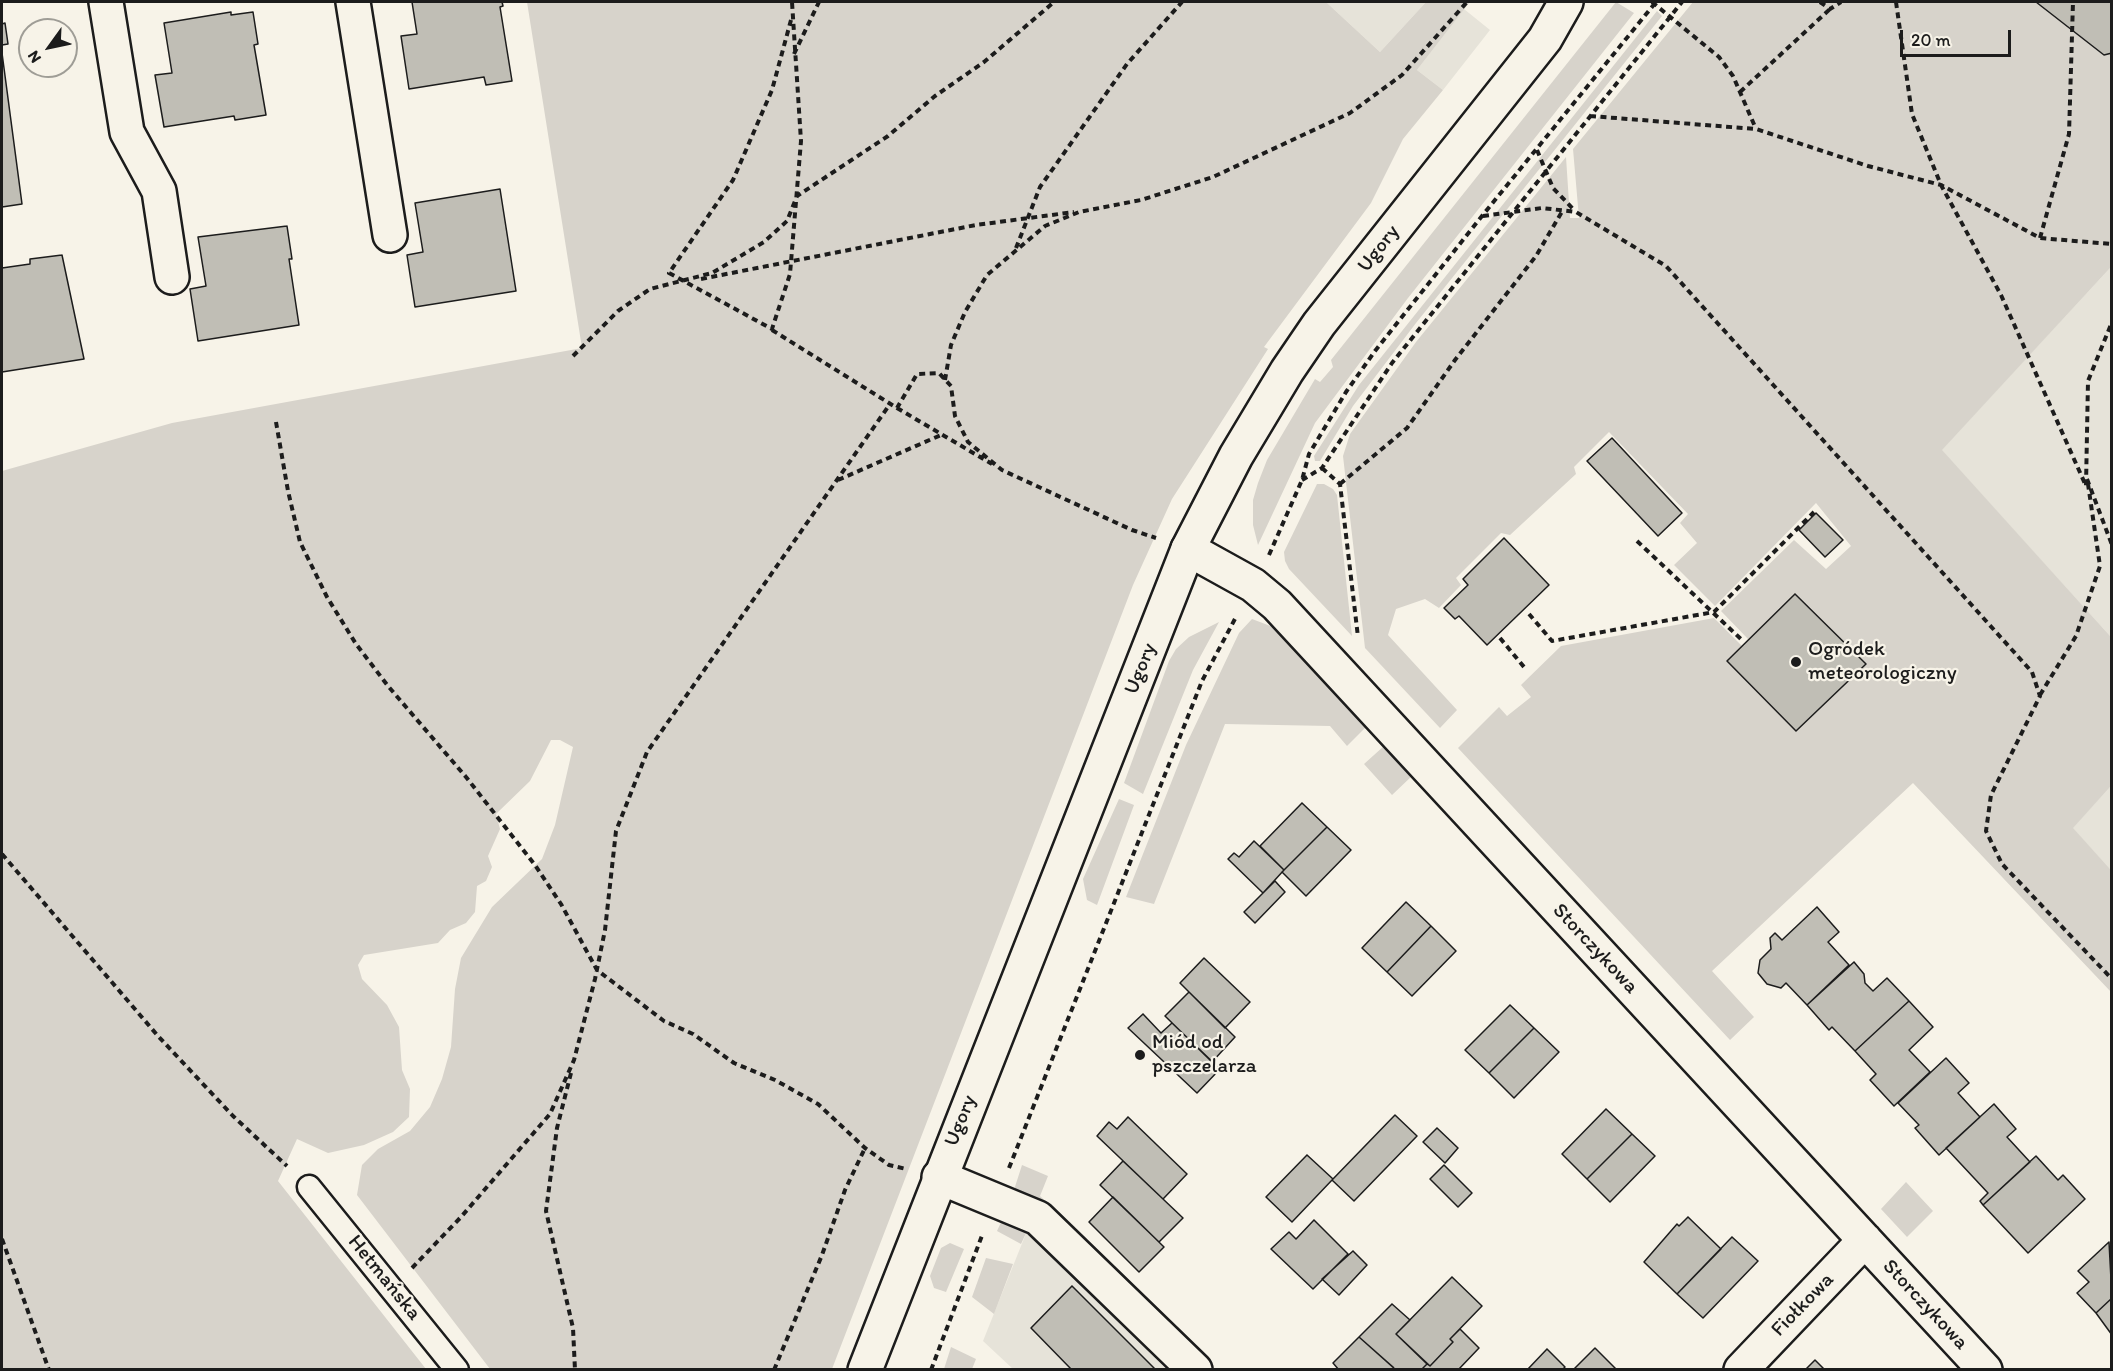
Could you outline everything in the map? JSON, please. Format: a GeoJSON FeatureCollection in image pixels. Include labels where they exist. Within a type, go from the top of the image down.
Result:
{"type":"FeatureCollection","features":[{"type":"Feature","properties":{"kind":"street"},"geometry":{"type":"LineString","coordinates":[[105,2],[127,132],[159,191],[172,277]]}},
{"type":"Feature","properties":{"kind":"street"},"geometry":{"type":"LineString","coordinates":[[353,2],[390,235]]}},
{"type":"Feature","properties":{"kind":"street","name":"Ugory"},"geometry":{"type":"LineString","coordinates":[[865,1370],[1188,549],[1236,456],[1300,352],[1545,39],[1566,2]]}},
{"type":"Feature","properties":{"kind":"street","name":"Ugory"},"geometry":{"type":"LineString","coordinates":[[1545,39],[1586,2]]}},
{"type":"Feature","properties":{"kind":"street","name":"Storczykowa"},"geometry":{"type":"LineString","coordinates":[[1188,549],[1253,585],[1277,605],[1985,1370]]}},
{"type":"Feature","properties":{"kind":"street"},"geometry":{"type":"LineString","coordinates":[[939,1177],[1038,1218],[1196,1370]]}},
{"type":"Feature","properties":{"kind":"street","name":"Fiołkowa"},"geometry":{"type":"LineString","coordinates":[[1741,1370],[1865,1240]]}},
{"type":"Feature","properties":{"kind":"lane","name":"Hetmańska"},"geometry":{"type":"LineString","coordinates":[[309,1187],[393,1288],[457,1370]]}},
{"type":"Feature","properties":{"kind":"path"},"geometry":{"type":"LineString","coordinates":[[772,329],[790,274],[801,141],[791,20],[792,2]]}},
{"type":"Feature","properties":{"kind":"path"},"geometry":{"type":"LineString","coordinates":[[794,55],[819,2]]}},
{"type":"Feature","properties":{"kind":"path"},"geometry":{"type":"LineString","coordinates":[[685,282],[712,273],[764,242],[787,221],[797,196],[888,136],[935,96],[984,62],[1054,2]]}},
{"type":"Feature","properties":{"kind":"path"},"geometry":{"type":"LineString","coordinates":[[1015,250],[1047,177],[1127,64],[1182,2]]}},
{"type":"Feature","properties":{"kind":"path"},"geometry":{"type":"LineString","coordinates":[[573,356],[618,310],[650,289],[976,225],[1079,212],[1141,200],[1213,177],[1350,113],[1402,75],[1467,2]]}},
{"type":"Feature","properties":{"kind":"path"},"geometry":{"type":"LineString","coordinates":[[1266,561],[1302,480],[1309,454],[1319,433],[1352,384],[1482,216],[1654,2],[1719,57],[1733,76],[1756,129]]}},
{"type":"Feature","properties":{"kind":"path"},"geometry":{"type":"LineString","coordinates":[[1302,480],[1322,468],[1392,363],[1510,212],[1682,2]]}},
{"type":"Feature","properties":{"kind":"path"},"geometry":{"type":"LineString","coordinates":[[1820,2],[1830,9]]}},
{"type":"Feature","properties":{"kind":"path"},"geometry":{"type":"LineString","coordinates":[[1740,92],[1830,9],[1841,2]]}},
{"type":"Feature","properties":{"kind":"path"},"geometry":{"type":"LineString","coordinates":[[1896,2],[1912,114],[1941,185],[2001,295],[2086,486],[2088,381],[2112,322]]}},
{"type":"Feature","properties":{"kind":"path"},"geometry":{"type":"LineString","coordinates":[[2040,238],[2069,134],[2073,2]]}},
{"type":"Feature","properties":{"kind":"path"},"geometry":{"type":"LineString","coordinates":[[791,20],[772,90],[733,180],[669,273],[772,329],[890,405],[1002,470],[1132,530],[1188,549]]}},
{"type":"Feature","properties":{"kind":"path"},"geometry":{"type":"LineString","coordinates":[[1590,116],[1756,129],[1868,166],[1941,185],[2040,238],[2112,244]]}},
{"type":"Feature","properties":{"kind":"path"},"geometry":{"type":"LineString","coordinates":[[1537,150],[1544,172],[1553,188],[1576,212],[1666,266],[2032,672],[2040,696]]}},
{"type":"Feature","properties":{"kind":"path"},"geometry":{"type":"LineString","coordinates":[[1482,216],[1542,208],[1576,212]]}},
{"type":"Feature","properties":{"kind":"path"},"geometry":{"type":"LineString","coordinates":[[1340,484],[1407,428],[1455,360],[1536,256],[1563,210]]}},
{"type":"Feature","properties":{"kind":"path"},"geometry":{"type":"LineString","coordinates":[[945,380],[951,345],[965,312],[987,276],[1045,226],[1079,212]]}},
{"type":"Feature","properties":{"kind":"path"},"geometry":{"type":"LineString","coordinates":[[897,408],[917,374],[939,373],[951,386],[955,416],[968,442],[1002,470]]}},
{"type":"Feature","properties":{"kind":"path"},"geometry":{"type":"LineString","coordinates":[[575,1370],[573,1328],[546,1211],[557,1128],[605,930],[616,831],[647,752],[890,405]]}},
{"type":"Feature","properties":{"kind":"path"},"geometry":{"type":"LineString","coordinates":[[276,422],[300,542],[327,597],[356,644],[388,686],[466,777],[498,821],[536,865],[561,904],[597,970],[664,1020],[693,1034],[734,1063],[775,1080],[818,1104],[865,1148],[889,1166],[939,1177]]}},
{"type":"Feature","properties":{"kind":"path"},"geometry":{"type":"LineString","coordinates":[[837,480],[941,435]]}},
{"type":"Feature","properties":{"kind":"path"},"geometry":{"type":"LineString","coordinates":[[1322,468],[1340,484],[1358,644]]}},
{"type":"Feature","properties":{"kind":"path"},"geometry":{"type":"LineString","coordinates":[[2086,476],[2112,545]]}},
{"type":"Feature","properties":{"kind":"path"},"geometry":{"type":"LineString","coordinates":[[2086,476],[2100,566],[2076,636],[2040,696],[1991,795],[1986,831],[2002,864],[2112,979]]}},
{"type":"Feature","properties":{"kind":"path"},"geometry":{"type":"LineString","coordinates":[[1529,614],[1552,641],[1714,612],[1814,512]]}},
{"type":"Feature","properties":{"kind":"path"},"geometry":{"type":"LineString","coordinates":[[1638,542],[1743,641]]}},
{"type":"Feature","properties":{"kind":"path"},"geometry":{"type":"LineString","coordinates":[[930,1370],[1202,681],[1234,620]]}},
{"type":"Feature","properties":{"kind":"path"},"geometry":{"type":"LineString","coordinates":[[1500,638],[1524,667]]}},
{"type":"Feature","properties":{"kind":"path"},"geometry":{"type":"LineString","coordinates":[[2,854],[165,1044],[233,1116],[309,1187]]}},
{"type":"Feature","properties":{"kind":"path"},"geometry":{"type":"LineString","coordinates":[[393,1288],[461,1217],[550,1114],[574,1060]]}},
{"type":"Feature","properties":{"kind":"path"},"geometry":{"type":"LineString","coordinates":[[774,1370],[822,1255],[845,1190],[865,1148]]}},
{"type":"Feature","properties":{"kind":"path"},"geometry":{"type":"LineString","coordinates":[[2,1239],[50,1370]]}},
{"type":"Feature","properties":{"kind":"shaded area"},"geometry":{"type":"Polygon","coordinates":[[[527,2],[1326,2],[1380,52],[1426,2],[1469,3],[1417,70],[1443,90],[1403,139],[1371,203],[1264,347],[1268,349],[1172,499],[1133,585],[832,1369],[490,1369],[357,1195],[362,1165],[378,1149],[410,1131],[430,1107],[442,1079],[451,1047],[455,989],[461,958],[492,907],[542,859],[555,825],[573,747],[560,740],[551,740],[530,781],[496,814],[500,829],[488,856],[492,867],[486,881],[477,886],[475,912],[466,923],[450,930],[438,943],[364,955],[358,965],[362,979],[387,1005],[399,1027],[402,1070],[410,1089],[409,1117],[393,1132],[364,1145],[328,1153],[297,1139],[278,1181],[426,1369],[2,1369],[2,471],[172,423],[582,348],[527,2]]]}},
{"type":"Feature","properties":{"kind":"shaded area"},"geometry":{"type":"Polygon","coordinates":[[[1326,2],[1426,2],[1380,52],[1326,2]]]}},
{"type":"Feature","properties":{"kind":"shaded area"},"geometry":{"type":"Polygon","coordinates":[[[1616,2],[1634,13],[1408,298],[1315,423],[1258,545],[1253,525],[1253,500],[1258,483],[1267,460],[1315,379],[1320,382],[1333,367],[1331,360],[1616,2]]]}},
{"type":"Feature","properties":{"kind":"shaded area"},"geometry":{"type":"Polygon","coordinates":[[[1693,2],[2111,2],[2111,267],[1942,450],[2111,637],[2111,786],[2073,828],[2111,870],[2111,992],[1913,783],[1712,971],[1754,1017],[1730,1040],[1458,748],[1499,707],[1507,716],[1531,697],[1521,685],[1561,646],[1714,618],[1742,646],[1748,639],[1721,611],[1794,540],[1826,569],[1851,546],[1816,503],[1715,606],[1674,565],[1697,543],[1680,523],[1688,514],[1609,432],[1574,467],[1576,474],[1510,535],[1501,533],[1456,578],[1461,585],[1439,608],[1425,599],[1396,609],[1388,635],[1457,710],[1440,728],[1365,648],[1343,456],[1350,434],[1416,342],[1566,157],[1570,218],[1579,218],[1573,149],[1693,2]]]}},
{"type":"Feature","properties":{"kind":"shaded area"},"geometry":{"type":"Polygon","coordinates":[[[1464,9],[1490,30],[1443,90],[1417,70],[1464,9]]]}},
{"type":"Feature","properties":{"kind":"shaded area"},"geometry":{"type":"Polygon","coordinates":[[[1657,11],[1662,16],[1416,323],[1353,406],[1320,461],[1315,461],[1314,456],[1359,385],[1657,11]]]}},
{"type":"Feature","properties":{"kind":"shaded area"},"geometry":{"type":"Polygon","coordinates":[[[2111,267],[2111,637],[1941,450],[2111,267]]]}},
{"type":"Feature","properties":{"kind":"shaded area"},"geometry":{"type":"Polygon","coordinates":[[[1317,484],[1324,484],[1333,489],[1337,495],[1352,636],[1289,569],[1285,561],[1284,552],[1317,484]]]}},
{"type":"Feature","properties":{"kind":"shaded area"},"geometry":{"type":"Polygon","coordinates":[[[1252,619],[1273,627],[1287,639],[1367,726],[1347,746],[1330,726],[1225,724],[1154,904],[1126,897],[1186,745],[1239,633],[1252,619]]]}},
{"type":"Feature","properties":{"kind":"shaded area"},"geometry":{"type":"Polygon","coordinates":[[[1219,622],[1193,670],[1143,794],[1124,783],[1169,661],[1176,649],[1189,637],[1219,622]]]}},
{"type":"Feature","properties":{"kind":"shaded area"},"geometry":{"type":"Polygon","coordinates":[[[1384,746],[1412,776],[1392,795],[1364,764],[1384,746]]]}},
{"type":"Feature","properties":{"kind":"shaded area"},"geometry":{"type":"Polygon","coordinates":[[[2111,786],[2111,870],[2072,828],[2111,786]]]}},
{"type":"Feature","properties":{"kind":"shaded area"},"geometry":{"type":"Polygon","coordinates":[[[1119,799],[1134,805],[1097,905],[1087,900],[1083,879],[1119,799]]]}},
{"type":"Feature","properties":{"kind":"shaded area"},"geometry":{"type":"Polygon","coordinates":[[[1022,1165],[1048,1176],[1040,1196],[1075,1229],[1057,1216],[1013,1193],[1022,1165]]]}},
{"type":"Feature","properties":{"kind":"shaded area"},"geometry":{"type":"Polygon","coordinates":[[[1906,1182],[1933,1211],[1907,1237],[1881,1209],[1906,1182]]]}},
{"type":"Feature","properties":{"kind":"shaded area"},"geometry":{"type":"Polygon","coordinates":[[[1003,1218],[1029,1228],[1172,1369],[1027,1231],[1021,1244],[997,1231],[1003,1218]]]}},
{"type":"Feature","properties":{"kind":"shaded area"},"geometry":{"type":"Polygon","coordinates":[[[1027,1231],[1172,1369],[1013,1369],[983,1341],[1027,1231]]]}},
{"type":"Feature","properties":{"kind":"shaded area"},"geometry":{"type":"Polygon","coordinates":[[[950,1243],[964,1249],[946,1292],[934,1288],[930,1276],[941,1248],[950,1243]]]}},
{"type":"Feature","properties":{"kind":"shaded area"},"geometry":{"type":"Polygon","coordinates":[[[986,1258],[1013,1264],[994,1314],[972,1297],[986,1258]]]}},
{"type":"Feature","properties":{"kind":"shaded area"},"geometry":{"type":"Polygon","coordinates":[[[951,1347],[976,1359],[972,1369],[944,1369],[951,1347]]]}},
{"type":"Feature","properties":{"kind":"building"},"geometry":{"type":"Polygon","coordinates":[[[412,2],[502,2],[503,6],[500,7],[512,81],[486,85],[484,77],[409,89],[401,36],[417,34],[412,2]]]}},
{"type":"Feature","properties":{"kind":"building"},"geometry":{"type":"Polygon","coordinates":[[[2036,2],[2112,2],[2112,53],[2104,55],[2036,2]]]}},
{"type":"Feature","properties":{"kind":"building"},"geometry":{"type":"Polygon","coordinates":[[[231,12],[231,15],[253,12],[258,44],[254,45],[266,115],[235,120],[234,116],[164,127],[155,75],[172,73],[164,23],[231,12]]]}},
{"type":"Feature","properties":{"kind":"building"},"geometry":{"type":"Polygon","coordinates":[[[5,23],[8,44],[2,45],[2,24],[5,23]]]}},
{"type":"Feature","properties":{"kind":"building"},"geometry":{"type":"Polygon","coordinates":[[[2,53],[22,204],[2,207],[2,53]]]}},
{"type":"Feature","properties":{"kind":"building"},"geometry":{"type":"Polygon","coordinates":[[[500,189],[516,291],[415,307],[407,255],[423,252],[415,203],[500,189]]]}},
{"type":"Feature","properties":{"kind":"building"},"geometry":{"type":"Polygon","coordinates":[[[287,226],[292,259],[289,259],[299,325],[198,341],[190,289],[206,286],[198,237],[287,226]]]}},
{"type":"Feature","properties":{"kind":"building"},"geometry":{"type":"Polygon","coordinates":[[[62,255],[84,359],[2,372],[2,268],[30,264],[30,259],[62,255]]]}},
{"type":"Feature","properties":{"kind":"building"},"geometry":{"type":"Polygon","coordinates":[[[1612,438],[1682,513],[1658,536],[1587,461],[1612,438]]]}},
{"type":"Feature","properties":{"kind":"building"},"geometry":{"type":"Polygon","coordinates":[[[1816,513],[1843,540],[1825,557],[1799,530],[1816,513]]]}},
{"type":"Feature","properties":{"kind":"building"},"geometry":{"type":"Polygon","coordinates":[[[1504,538],[1549,585],[1487,645],[1459,616],[1455,619],[1444,608],[1468,585],[1463,579],[1504,538]]]}},
{"type":"Feature","properties":{"kind":"building","name":"Ogródek meteorologiczny"},"geometry":{"type":"Polygon","coordinates":[[[1795,594],[1866,664],[1796,731],[1727,661],[1795,594]]]}},
{"type":"Feature","properties":{"kind":"building"},"geometry":{"type":"Polygon","coordinates":[[[1302,803],[1327,827],[1284,870],[1260,846],[1302,803]]]}},
{"type":"Feature","properties":{"kind":"building"},"geometry":{"type":"Polygon","coordinates":[[[1327,827],[1351,850],[1306,896],[1282,872],[1327,827]]]}},
{"type":"Feature","properties":{"kind":"building"},"geometry":{"type":"Polygon","coordinates":[[[1254,841],[1284,870],[1263,893],[1228,859],[1234,853],[1239,857],[1254,841]]]}},
{"type":"Feature","properties":{"kind":"building"},"geometry":{"type":"Polygon","coordinates":[[[1275,881],[1285,892],[1255,923],[1244,912],[1275,881]]]}},
{"type":"Feature","properties":{"kind":"building"},"geometry":{"type":"Polygon","coordinates":[[[1406,902],[1431,926],[1387,972],[1362,948],[1406,902]]]}},
{"type":"Feature","properties":{"kind":"building"},"geometry":{"type":"Polygon","coordinates":[[[1817,907],[1839,932],[1828,942],[1849,965],[1807,1005],[1786,983],[1781,988],[1767,984],[1758,973],[1760,960],[1771,949],[1770,938],[1775,933],[1782,940],[1817,907]]]}},
{"type":"Feature","properties":{"kind":"building"},"geometry":{"type":"Polygon","coordinates":[[[1431,926],[1456,951],[1412,996],[1387,972],[1431,926]]]}},
{"type":"Feature","properties":{"kind":"building"},"geometry":{"type":"Polygon","coordinates":[[[1204,958],[1250,1002],[1225,1028],[1180,983],[1204,958]]]}},
{"type":"Feature","properties":{"kind":"building"},"geometry":{"type":"Polygon","coordinates":[[[1854,962],[1864,974],[1865,983],[1873,991],[1887,978],[1909,1001],[1855,1051],[1832,1027],[1829,1030],[1807,1005],[1854,962]]]}},
{"type":"Feature","properties":{"kind":"building"},"geometry":{"type":"Polygon","coordinates":[[[1189,992],[1235,1037],[1212,1062],[1165,1016],[1189,992]]]}},
{"type":"Feature","properties":{"kind":"building"},"geometry":{"type":"Polygon","coordinates":[[[1909,1001],[1933,1027],[1909,1050],[1930,1072],[1894,1106],[1870,1080],[1876,1074],[1855,1051],[1909,1001]]]}},
{"type":"Feature","properties":{"kind":"building"},"geometry":{"type":"Polygon","coordinates":[[[1510,1005],[1534,1028],[1489,1073],[1465,1050],[1510,1005]]]}},
{"type":"Feature","properties":{"kind":"building"},"geometry":{"type":"Polygon","coordinates":[[[1143,1014],[1161,1033],[1172,1023],[1220,1069],[1197,1093],[1128,1028],[1143,1014]]]}},
{"type":"Feature","properties":{"kind":"building"},"geometry":{"type":"Polygon","coordinates":[[[1534,1028],[1559,1052],[1514,1098],[1489,1073],[1534,1028]]]}},
{"type":"Feature","properties":{"kind":"building"},"geometry":{"type":"Polygon","coordinates":[[[1946,1058],[1969,1083],[1958,1093],[1980,1117],[1939,1155],[1915,1128],[1919,1125],[1898,1103],[1946,1058]]]}},
{"type":"Feature","properties":{"kind":"building"},"geometry":{"type":"Polygon","coordinates":[[[1994,1104],[2016,1129],[2007,1137],[2030,1162],[1983,1205],[1980,1201],[1988,1193],[1946,1148],[1994,1104]]]}},
{"type":"Feature","properties":{"kind":"building"},"geometry":{"type":"Polygon","coordinates":[[[1606,1109],[1632,1134],[1587,1179],[1562,1154],[1606,1109]]]}},
{"type":"Feature","properties":{"kind":"building"},"geometry":{"type":"Polygon","coordinates":[[[1395,1115],[1417,1136],[1354,1201],[1332,1180],[1395,1115]]]}},
{"type":"Feature","properties":{"kind":"building"},"geometry":{"type":"Polygon","coordinates":[[[1128,1117],[1187,1174],[1163,1199],[1097,1136],[1109,1122],[1117,1129],[1128,1117]]]}},
{"type":"Feature","properties":{"kind":"building"},"geometry":{"type":"Polygon","coordinates":[[[1437,1128],[1458,1148],[1445,1163],[1423,1142],[1437,1128]]]}},
{"type":"Feature","properties":{"kind":"building"},"geometry":{"type":"Polygon","coordinates":[[[1632,1134],[1655,1156],[1610,1202],[1587,1179],[1632,1134]]]}},
{"type":"Feature","properties":{"kind":"building"},"geometry":{"type":"Polygon","coordinates":[[[1307,1155],[1333,1179],[1292,1222],[1266,1197],[1307,1155]]]}},
{"type":"Feature","properties":{"kind":"building"},"geometry":{"type":"Polygon","coordinates":[[[2036,1156],[2058,1180],[2063,1175],[2085,1199],[2028,1253],[1983,1205],[2036,1156]]]}},
{"type":"Feature","properties":{"kind":"building"},"geometry":{"type":"Polygon","coordinates":[[[1123,1161],[1183,1218],[1159,1242],[1100,1185],[1123,1161]]]}},
{"type":"Feature","properties":{"kind":"building"},"geometry":{"type":"Polygon","coordinates":[[[1444,1165],[1472,1193],[1458,1207],[1430,1179],[1444,1165]]]}},
{"type":"Feature","properties":{"kind":"building"},"geometry":{"type":"Polygon","coordinates":[[[1113,1197],[1164,1247],[1139,1272],[1089,1222],[1113,1197]]]}},
{"type":"Feature","properties":{"kind":"building"},"geometry":{"type":"Polygon","coordinates":[[[1688,1217],[1721,1249],[1677,1294],[1644,1262],[1677,1224],[1679,1226],[1688,1217]]]}},
{"type":"Feature","properties":{"kind":"building"},"geometry":{"type":"Polygon","coordinates":[[[1314,1220],[1348,1254],[1313,1289],[1271,1249],[1289,1232],[1296,1239],[1314,1220]]]}},
{"type":"Feature","properties":{"kind":"building"},"geometry":{"type":"Polygon","coordinates":[[[1732,1237],[1758,1261],[1703,1318],[1677,1294],[1732,1237]]]}},
{"type":"Feature","properties":{"kind":"building"},"geometry":{"type":"Polygon","coordinates":[[[2109,1242],[2112,1298],[2096,1313],[2077,1293],[2089,1282],[2078,1271],[2109,1242]]]}},
{"type":"Feature","properties":{"kind":"building"},"geometry":{"type":"Polygon","coordinates":[[[1353,1251],[1367,1265],[1339,1295],[1322,1279],[1353,1251]]]}},
{"type":"Feature","properties":{"kind":"building"},"geometry":{"type":"Polygon","coordinates":[[[1452,1277],[1482,1306],[1450,1339],[1453,1342],[1430,1366],[1396,1334],[1452,1277]]]}},
{"type":"Feature","properties":{"kind":"building"},"geometry":{"type":"Polygon","coordinates":[[[1072,1286],[1156,1370],[1072,1370],[1031,1328],[1072,1286]]]}},
{"type":"Feature","properties":{"kind":"building"},"geometry":{"type":"Polygon","coordinates":[[[2112,1298],[2112,1335],[2096,1313],[2112,1298]]]}},
{"type":"Feature","properties":{"kind":"building"},"geometry":{"type":"Polygon","coordinates":[[[1392,1304],[1410,1320],[1396,1334],[1427,1364],[1421,1370],[1396,1370],[1359,1337],[1392,1304]]]}},
{"type":"Feature","properties":{"kind":"building"},"geometry":{"type":"Polygon","coordinates":[[[1460,1329],[1479,1348],[1458,1370],[1421,1370],[1427,1364],[1430,1366],[1453,1342],[1450,1339],[1460,1329]]]}},
{"type":"Feature","properties":{"kind":"building"},"geometry":{"type":"Polygon","coordinates":[[[1359,1337],[1395,1370],[1339,1370],[1333,1363],[1359,1337]]]}},
{"type":"Feature","properties":{"kind":"building"},"geometry":{"type":"Polygon","coordinates":[[[1595,1348],[1617,1370],[1573,1370],[1595,1348]]]}},
{"type":"Feature","properties":{"kind":"building"},"geometry":{"type":"Polygon","coordinates":[[[1547,1349],[1565,1367],[1562,1370],[1527,1370],[1547,1349]]]}},
{"type":"Feature","properties":{"kind":"building"},"geometry":{"type":"Polygon","coordinates":[[[1815,1360],[1825,1370],[1805,1370],[1815,1360]]]}},
{"type":"Feature","properties":{"kind":"place","name":"Ogródek meteorologiczny"},"geometry":{"type":"Point","coordinates":[1796,662]}},
{"type":"Feature","properties":{"kind":"place","name":"Miód od pszczelarza"},"geometry":{"type":"Point","coordinates":[1140,1055]}}]}
